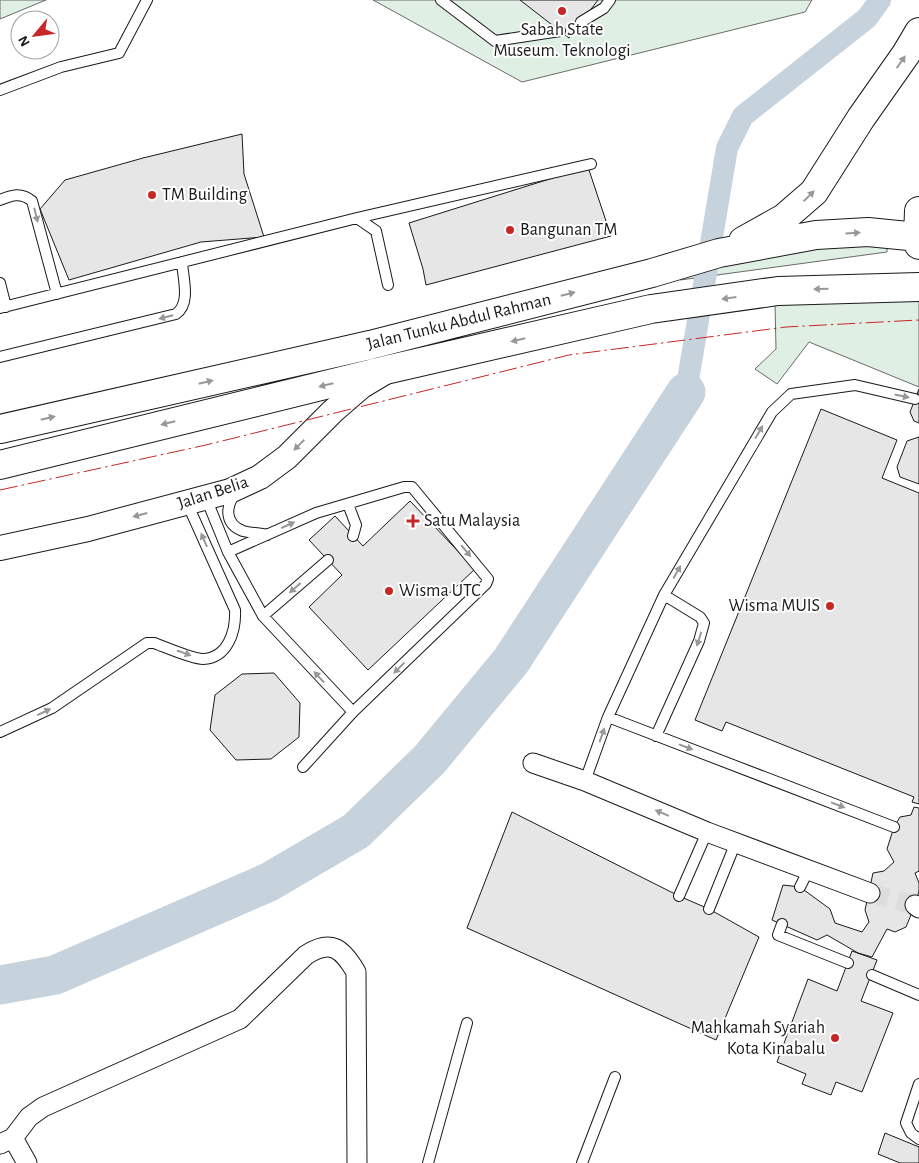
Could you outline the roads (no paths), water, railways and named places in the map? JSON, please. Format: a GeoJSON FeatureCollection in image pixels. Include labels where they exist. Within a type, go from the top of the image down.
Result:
{"type":"FeatureCollection","features":[{"type":"Feature","properties":{"kind":"main road"},"geometry":{"type":"LineString","coordinates":[[771,236],[784,218],[814,192],[919,32]]}},
{"type":"Feature","properties":{"kind":"main road"},"geometry":{"type":"LineString","coordinates":[[771,236],[868,232],[919,233]]}},
{"type":"Feature","properties":{"kind":"main road","name":"Jalan Tunku Abdul Rahman"},"geometry":{"type":"LineString","coordinates":[[0,429],[370,345],[652,273],[771,236]]}},
{"type":"Feature","properties":{"kind":"main road"},"geometry":{"type":"LineString","coordinates":[[864,288],[904,277],[919,270]]}},
{"type":"Feature","properties":{"kind":"main road","name":"Jalan Tunku Abdul Rahman"},"geometry":{"type":"LineString","coordinates":[[0,465],[390,369],[651,309],[778,291],[919,287]]}},
{"type":"Feature","properties":{"kind":"street","name":"Jalan Belia"},"geometry":{"type":"LineString","coordinates":[[0,548],[88,529],[230,491],[242,486],[260,477],[287,457],[362,386],[390,369]]}},
{"type":"Feature","properties":{"kind":"street"},"geometry":{"type":"LineString","coordinates":[[533,763],[585,781],[707,832],[870,893]]}},
{"type":"Feature","properties":{"kind":"street"},"geometry":{"type":"LineString","coordinates":[[26,1163],[7,1141],[29,1117],[43,1107],[240,1019],[306,955],[318,947],[340,950],[349,959],[356,972],[357,1163]]}},
{"type":"Feature","properties":{"kind":"lane"},"geometry":{"type":"LineString","coordinates":[[0,90],[61,67],[119,53],[147,0]]}},
{"type":"Feature","properties":{"kind":"lane"},"geometry":{"type":"LineString","coordinates":[[441,0],[495,41],[560,31]]}},
{"type":"Feature","properties":{"kind":"lane"},"geometry":{"type":"LineString","coordinates":[[581,22],[604,8],[610,0]]}},
{"type":"Feature","properties":{"kind":"lane"},"geometry":{"type":"LineString","coordinates":[[0,284],[3,308],[357,218],[590,164]]}},
{"type":"Feature","properties":{"kind":"lane"},"geometry":{"type":"LineString","coordinates":[[0,200],[8,196],[21,195],[32,201],[57,294]]}},
{"type":"Feature","properties":{"kind":"lane"},"geometry":{"type":"LineString","coordinates":[[357,218],[376,232],[388,285]]}},
{"type":"Feature","properties":{"kind":"lane"},"geometry":{"type":"LineString","coordinates":[[0,357],[176,314],[182,310],[185,302],[182,262]]}},
{"type":"Feature","properties":{"kind":"lane"},"geometry":{"type":"LineString","coordinates":[[585,781],[608,717],[664,596],[772,412],[791,394],[855,385],[915,398]]}},
{"type":"Feature","properties":{"kind":"lane"},"geometry":{"type":"LineString","coordinates":[[242,486],[233,496],[227,510],[230,519],[237,528],[244,531],[267,534]]}},
{"type":"Feature","properties":{"kind":"lane"},"geometry":{"type":"LineString","coordinates":[[228,552],[316,513],[404,487],[412,487],[488,579],[486,584],[353,712],[303,767]]}},
{"type":"Feature","properties":{"kind":"lane"},"geometry":{"type":"LineString","coordinates":[[197,500],[263,616],[353,712]]}},
{"type":"Feature","properties":{"kind":"lane"},"geometry":{"type":"LineString","coordinates":[[0,732],[52,708],[147,643],[154,643],[201,659],[213,657],[224,649],[232,638],[236,622],[235,610],[197,500]]}},
{"type":"Feature","properties":{"kind":"lane"},"geometry":{"type":"LineString","coordinates":[[348,504],[356,525],[353,536]]}},
{"type":"Feature","properties":{"kind":"lane"},"geometry":{"type":"LineString","coordinates":[[263,616],[328,560]]}},
{"type":"Feature","properties":{"kind":"lane"},"geometry":{"type":"LineString","coordinates":[[656,736],[699,641],[704,623],[700,617],[664,596]]}},
{"type":"Feature","properties":{"kind":"lane"},"geometry":{"type":"LineString","coordinates":[[608,717],[894,827]]}},
{"type":"Feature","properties":{"kind":"lane"},"geometry":{"type":"LineString","coordinates":[[679,896],[707,832]]}},
{"type":"Feature","properties":{"kind":"lane"},"geometry":{"type":"LineString","coordinates":[[709,909],[736,842]]}},
{"type":"Feature","properties":{"kind":"lane"},"geometry":{"type":"LineString","coordinates":[[800,887],[808,869]]}},
{"type":"Feature","properties":{"kind":"lane"},"geometry":{"type":"LineString","coordinates":[[782,924],[778,935],[848,963]]}},
{"type":"Feature","properties":{"kind":"lane"},"geometry":{"type":"LineString","coordinates":[[872,975],[919,995]]}},
{"type":"Feature","properties":{"kind":"lane"},"geometry":{"type":"LineString","coordinates":[[428,1163],[467,1023]]}},
{"type":"Feature","properties":{"kind":"lane"},"geometry":{"type":"LineString","coordinates":[[582,1163],[615,1077]]}},
{"type":"Feature","properties":{"kind":"lane"},"geometry":{"type":"LineString","coordinates":[[919,1084],[906,1123],[910,1134],[919,1139]]}},
{"type":"Feature","properties":{"kind":"waterway"},"geometry":{"type":"LineString","coordinates":[[686,392],[727,148],[743,116],[867,18],[880,0]]}},
{"type":"Feature","properties":{"kind":"waterway"},"geometry":{"type":"LineString","coordinates":[[0,985],[55,975],[269,882],[356,831],[430,759],[511,661],[686,392]]}},
{"type":"Feature","properties":{"kind":"tunnel"},"geometry":{"type":"LineString","coordinates":[[870,893],[915,905]]}},
{"type":"Feature","properties":{"kind":"place","name":"Sabah State Museum. Teknologi"},"geometry":{"type":"Point","coordinates":[562,11]}},
{"type":"Feature","properties":{"kind":"place","name":"TM Building"},"geometry":{"type":"Point","coordinates":[152,195]}},
{"type":"Feature","properties":{"kind":"place","name":"Bangunan TM"},"geometry":{"type":"Point","coordinates":[510,230]}},
{"type":"Feature","properties":{"kind":"place","name":"Satu Malaysia"},"geometry":{"type":"Point","coordinates":[413,521]}},
{"type":"Feature","properties":{"kind":"place","name":"Wisma UTC"},"geometry":{"type":"Point","coordinates":[389,591]}},
{"type":"Feature","properties":{"kind":"place","name":"Wisma MUIS"},"geometry":{"type":"Point","coordinates":[830,606]}},
{"type":"Feature","properties":{"kind":"place","name":"Mahkamah Syariah Kota Kinabalu"},"geometry":{"type":"Point","coordinates":[835,1038]}}]}
